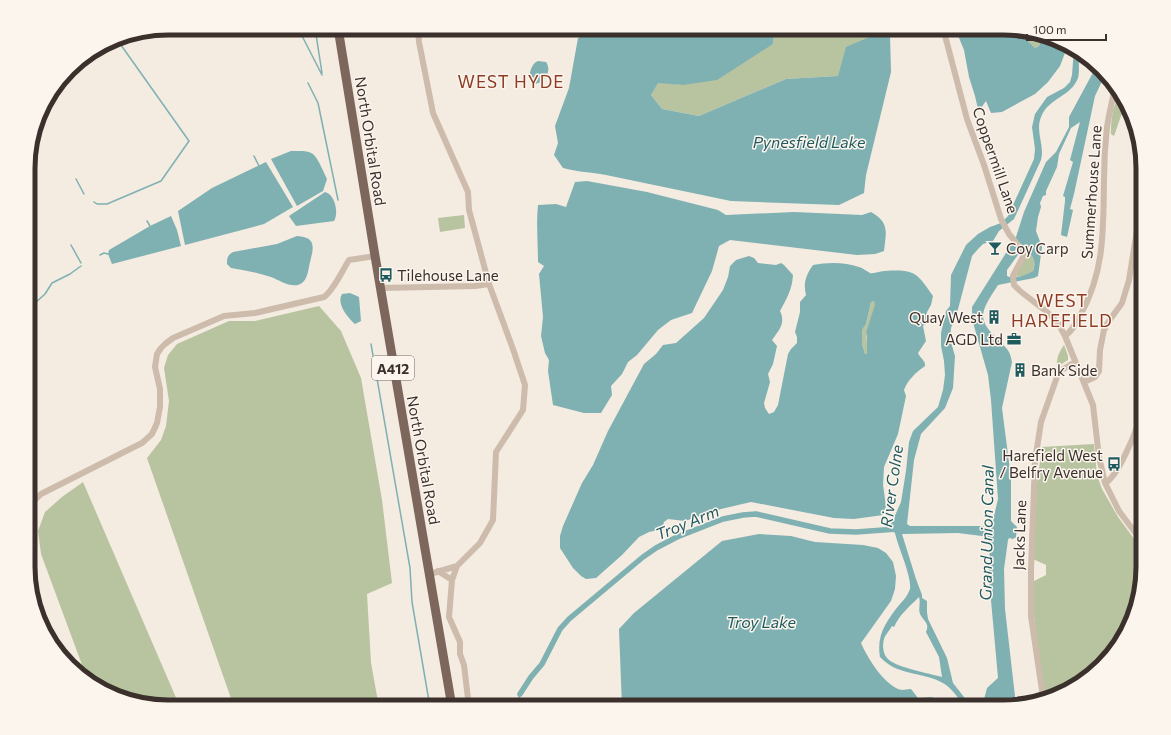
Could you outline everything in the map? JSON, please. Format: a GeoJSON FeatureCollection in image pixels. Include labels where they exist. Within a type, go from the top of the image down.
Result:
{"type":"FeatureCollection","features":[{"type":"Feature","properties":{"kind":"main road","name":"North Orbital Road"},"geometry":{"type":"LineString","coordinates":[[339,35],[375,256],[434,573],[451,700]]}},
{"type":"Feature","properties":{"kind":"street"},"geometry":{"type":"LineString","coordinates":[[418,35],[433,113],[468,192],[470,210],[489,284],[525,386],[523,410],[496,452],[493,520],[480,543],[457,566],[452,580],[449,617],[460,642],[460,654],[464,665],[469,700]]}},
{"type":"Feature","properties":{"kind":"street","name":"Coppermill Lane"},"geometry":{"type":"LineString","coordinates":[[945,35],[967,118],[1002,221],[1006,229],[1024,252],[1024,255],[1015,272],[1013,280],[1014,285],[1047,312],[1058,323],[1065,336],[1093,404],[1099,457],[1105,483],[1120,510],[1136,533]]}},
{"type":"Feature","properties":{"kind":"street","name":"Summerhouse Lane"},"geometry":{"type":"LineString","coordinates":[[1065,336],[1072,330],[1086,306],[1093,289],[1100,260],[1104,224],[1104,180],[1107,125],[1114,96]]}},
{"type":"Feature","properties":{"kind":"street"},"geometry":{"type":"LineString","coordinates":[[1084,382],[1095,377],[1099,372],[1100,350],[1104,330],[1122,303],[1129,280],[1136,236]]}},
{"type":"Feature","properties":{"kind":"street"},"geometry":{"type":"LineString","coordinates":[[35,500],[41,494],[142,443],[152,434],[157,423],[160,407],[160,389],[155,367],[157,354],[165,344],[173,338],[224,316],[255,313],[320,298],[327,294],[349,260],[375,256]]}},
{"type":"Feature","properties":{"kind":"street"},"geometry":{"type":"LineString","coordinates":[[381,288],[482,286],[489,284]]}},
{"type":"Feature","properties":{"kind":"street","name":"Jacks Lane"},"geometry":{"type":"LineString","coordinates":[[1042,693],[1031,616],[1035,461],[1041,422],[1057,377],[1060,371],[1075,362]]}},
{"type":"Feature","properties":{"kind":"street"},"geometry":{"type":"LineString","coordinates":[[1105,483],[1111,479],[1117,471],[1136,428]]}},
{"type":"Feature","properties":{"kind":"street"},"geometry":{"type":"LineString","coordinates":[[434,573],[457,566]]}},
{"type":"Feature","properties":{"kind":"street"},"geometry":{"type":"LineString","coordinates":[[434,573],[452,580]]}},
{"type":"Feature","properties":{"kind":"green space"},"geometry":{"type":"Polygon","coordinates":[[[774,35],[890,35],[872,36],[838,76],[786,79],[699,116],[662,109],[651,95],[658,82],[683,85],[773,44],[774,35]]]}},
{"type":"Feature","properties":{"kind":"green space"},"geometry":{"type":"Polygon","coordinates":[[[1026,37],[1041,41],[1039,46],[1035,48],[1026,37]]]}},
{"type":"Feature","properties":{"kind":"green space"},"geometry":{"type":"Polygon","coordinates":[[[1117,100],[1123,112],[1114,136],[1111,134],[1111,124],[1117,100]]]}},
{"type":"Feature","properties":{"kind":"green space"},"geometry":{"type":"Polygon","coordinates":[[[464,215],[465,228],[440,232],[438,218],[464,215]]]}},
{"type":"Feature","properties":{"kind":"green space"},"geometry":{"type":"Polygon","coordinates":[[[1026,250],[1034,259],[1033,271],[1023,276],[1016,277],[1026,250]]]}},
{"type":"Feature","properties":{"kind":"green space"},"geometry":{"type":"Polygon","coordinates":[[[874,301],[876,305],[866,332],[868,354],[865,354],[862,344],[862,330],[866,324],[871,302],[874,301]]]}},
{"type":"Feature","properties":{"kind":"green space"},"geometry":{"type":"Polygon","coordinates":[[[319,306],[341,331],[361,378],[382,500],[392,583],[367,594],[371,663],[378,700],[232,700],[147,458],[161,440],[166,426],[169,401],[164,368],[168,355],[177,344],[229,321],[255,321],[319,306]]]}},
{"type":"Feature","properties":{"kind":"green space"},"geometry":{"type":"Polygon","coordinates":[[[1064,345],[1068,360],[1057,367],[1058,356],[1064,345]]]}},
{"type":"Feature","properties":{"kind":"green space"},"geometry":{"type":"Polygon","coordinates":[[[1094,444],[1097,475],[1102,489],[1118,517],[1136,541],[1136,576],[1133,593],[1129,610],[1114,641],[1103,655],[1084,673],[1054,690],[1044,693],[1033,608],[1034,581],[1046,575],[1046,565],[1033,559],[1037,483],[1042,447],[1094,444]]]}},
{"type":"Feature","properties":{"kind":"green space"},"geometry":{"type":"Polygon","coordinates":[[[83,482],[177,700],[159,700],[125,693],[94,678],[84,670],[41,554],[38,531],[45,512],[62,497],[83,482]]]}},
{"type":"Feature","properties":{"kind":"water","name":"Pynesfield Lake"},"geometry":{"type":"Polygon","coordinates":[[[584,35],[774,35],[773,44],[717,80],[683,85],[658,83],[651,95],[662,109],[699,116],[786,79],[838,76],[846,47],[872,36],[890,35],[891,72],[866,175],[864,193],[839,205],[731,201],[606,175],[563,168],[554,155],[558,143],[555,126],[569,88],[578,38],[584,35]]]}},
{"type":"Feature","properties":{"kind":"water"},"geometry":{"type":"Polygon","coordinates":[[[958,35],[1020,36],[1026,37],[1035,48],[1039,46],[1041,41],[1066,51],[1060,66],[1048,82],[1035,94],[1002,112],[991,113],[986,101],[981,108],[978,109],[969,77],[964,50],[958,35]]]}},
{"type":"Feature","properties":{"kind":"water","name":"Grand Union Canal"},"geometry":{"type":"Polygon","coordinates":[[[1073,55],[1079,59],[1078,78],[1070,89],[1049,105],[1041,117],[1039,123],[1039,133],[1042,149],[1041,160],[1014,219],[999,231],[993,241],[983,244],[972,256],[957,313],[951,328],[950,339],[955,356],[953,388],[945,408],[921,434],[914,460],[907,524],[910,526],[982,526],[991,529],[998,499],[991,400],[988,375],[972,319],[972,307],[1016,237],[1024,212],[1046,162],[1056,152],[1069,127],[1069,117],[1094,71],[1103,80],[1095,96],[1070,209],[1073,210],[1067,237],[1061,235],[1065,201],[1065,197],[1063,196],[1073,162],[1070,160],[1080,122],[1071,128],[1059,154],[1057,167],[1046,191],[1046,195],[1043,196],[1040,203],[1041,207],[1036,231],[1042,247],[1038,276],[998,285],[987,303],[983,316],[986,326],[1008,351],[1012,362],[1002,408],[1011,478],[1011,521],[1017,527],[1016,537],[1013,539],[1009,538],[1008,540],[1004,569],[1005,609],[1015,700],[984,700],[987,688],[998,678],[989,578],[990,537],[958,533],[902,534],[922,598],[927,601],[928,619],[947,658],[953,683],[966,700],[959,700],[945,684],[925,676],[901,670],[887,663],[880,657],[879,649],[881,635],[884,628],[910,589],[909,577],[895,533],[889,529],[901,502],[909,442],[913,431],[938,407],[943,390],[945,375],[941,346],[941,333],[946,311],[950,306],[951,275],[966,245],[978,234],[1001,223],[1008,216],[1034,159],[1035,149],[1032,127],[1035,114],[1047,97],[1064,88],[1070,82],[1073,55]],[[1023,248],[1007,270],[1007,276],[1017,277],[1033,271],[1034,260],[1023,248]],[[919,597],[908,607],[894,627],[892,626],[885,636],[883,645],[884,653],[889,660],[894,663],[942,677],[939,657],[926,632],[927,624],[920,614],[919,597]]]}},
{"type":"Feature","properties":{"kind":"water"},"geometry":{"type":"Polygon","coordinates":[[[538,61],[546,62],[548,66],[548,74],[540,82],[532,84],[529,79],[530,71],[532,66],[538,61]]]}},
{"type":"Feature","properties":{"kind":"water"},"geometry":{"type":"Polygon","coordinates":[[[291,151],[306,151],[313,154],[319,162],[327,179],[323,191],[297,206],[271,159],[291,151]]]}},
{"type":"Feature","properties":{"kind":"water"},"geometry":{"type":"Polygon","coordinates":[[[266,162],[293,207],[264,224],[185,245],[178,211],[212,188],[266,162]]]}},
{"type":"Feature","properties":{"kind":"water"},"geometry":{"type":"Polygon","coordinates":[[[587,181],[647,192],[718,210],[726,215],[794,212],[862,215],[871,212],[884,224],[886,233],[884,251],[875,254],[857,255],[730,240],[719,246],[712,271],[692,313],[671,320],[658,330],[637,355],[628,362],[622,374],[611,386],[612,395],[601,413],[584,413],[553,405],[548,371],[549,360],[545,353],[541,336],[543,317],[539,274],[544,266],[538,262],[537,219],[538,205],[556,204],[566,207],[575,182],[587,181]]]}},
{"type":"Feature","properties":{"kind":"water"},"geometry":{"type":"Polygon","coordinates":[[[325,192],[328,193],[334,200],[336,213],[334,221],[296,226],[289,216],[325,192]]]}},
{"type":"Feature","properties":{"kind":"water"},"geometry":{"type":"Polygon","coordinates":[[[171,216],[177,230],[181,246],[112,264],[108,254],[109,250],[150,226],[171,216]]]}},
{"type":"Feature","properties":{"kind":"water"},"geometry":{"type":"Polygon","coordinates":[[[297,236],[308,238],[313,247],[306,279],[298,285],[288,284],[271,277],[231,268],[227,264],[228,256],[233,252],[277,244],[297,236]]]}},
{"type":"Feature","properties":{"kind":"water"},"geometry":{"type":"Polygon","coordinates":[[[749,256],[754,258],[758,263],[776,265],[781,263],[793,275],[790,290],[780,311],[782,315],[782,323],[772,340],[777,346],[773,364],[768,374],[770,382],[764,403],[769,414],[774,412],[778,405],[788,354],[797,343],[795,332],[800,312],[800,302],[806,295],[806,279],[813,265],[842,263],[860,267],[870,273],[883,271],[909,272],[919,277],[933,296],[931,305],[927,312],[926,323],[923,326],[926,341],[918,353],[925,363],[925,366],[912,377],[904,390],[906,396],[898,434],[884,467],[883,485],[886,506],[883,515],[854,519],[834,518],[751,502],[721,509],[685,521],[668,519],[664,522],[662,529],[649,532],[639,537],[622,555],[596,578],[586,579],[573,568],[560,548],[560,536],[563,526],[582,483],[593,465],[608,431],[644,364],[656,354],[663,345],[676,343],[704,318],[723,290],[730,266],[736,260],[749,256]],[[874,301],[871,302],[866,324],[862,330],[862,344],[865,354],[867,354],[866,332],[875,305],[874,301]]]}},
{"type":"Feature","properties":{"kind":"water"},"geometry":{"type":"Polygon","coordinates":[[[350,293],[359,297],[361,321],[355,324],[346,315],[341,302],[342,294],[350,293]]]}},
{"type":"Feature","properties":{"kind":"water","name":"Troy Lake"},"geometry":{"type":"Polygon","coordinates":[[[759,534],[791,536],[815,542],[863,545],[878,548],[886,553],[893,562],[896,576],[895,589],[891,601],[861,643],[877,671],[889,683],[902,690],[911,689],[918,698],[932,697],[936,700],[622,700],[619,629],[634,613],[722,541],[759,534]]]}},
{"type":"Feature","properties":{"kind":"waterway"},"geometry":{"type":"LineString","coordinates":[[302,35],[322,75]]}},
{"type":"Feature","properties":{"kind":"waterway"},"geometry":{"type":"LineString","coordinates":[[316,35],[322,73]]}},
{"type":"Feature","properties":{"kind":"waterway"},"geometry":{"type":"LineString","coordinates":[[94,202],[97,204],[107,204],[161,181],[189,141],[120,44]]}},
{"type":"Feature","properties":{"kind":"waterway"},"geometry":{"type":"LineString","coordinates":[[308,83],[318,103],[338,200]]}},
{"type":"Feature","properties":{"kind":"waterway"},"geometry":{"type":"LineString","coordinates":[[254,156],[259,166]]}},
{"type":"Feature","properties":{"kind":"waterway"},"geometry":{"type":"LineString","coordinates":[[76,179],[84,194]]}},
{"type":"Feature","properties":{"kind":"waterway"},"geometry":{"type":"LineString","coordinates":[[147,221],[150,226]]}},
{"type":"Feature","properties":{"kind":"waterway"},"geometry":{"type":"LineString","coordinates":[[71,245],[81,263]]}},
{"type":"Feature","properties":{"kind":"waterway"},"geometry":{"type":"LineString","coordinates":[[100,255],[104,253],[108,254]]}},
{"type":"Feature","properties":{"kind":"waterway"},"geometry":{"type":"LineString","coordinates":[[35,303],[45,294],[52,283],[70,274],[81,266]]}},
{"type":"Feature","properties":{"kind":"waterway"},"geometry":{"type":"LineString","coordinates":[[371,344],[410,568],[412,602],[429,700]]}},
{"type":"Feature","properties":{"kind":"waterway","name":"Troy Arm"},"geometry":{"type":"LineString","coordinates":[[520,694],[542,664],[560,629],[569,619],[643,557],[677,537],[723,519],[756,514],[830,531],[856,532],[897,529]]}},
{"type":"Feature","properties":{"kind":"waterway"},"geometry":{"type":"LineString","coordinates":[[518,700],[520,694]]}},
{"type":"Feature","properties":{"kind":"place","name":"Coy Carp"},"geometry":{"type":"Point","coordinates":[995,248]}},
{"type":"Feature","properties":{"kind":"place","name":"Tilehouse Lane"},"geometry":{"type":"Point","coordinates":[386,275]}},
{"type":"Feature","properties":{"kind":"place","name":"Quay West"},"geometry":{"type":"Point","coordinates":[994,317]}},
{"type":"Feature","properties":{"kind":"place","name":"AGD Ltd"},"geometry":{"type":"Point","coordinates":[1014,339]}},
{"type":"Feature","properties":{"kind":"place","name":"Bank Side"},"geometry":{"type":"Point","coordinates":[1020,370]}},
{"type":"Feature","properties":{"kind":"place","name":"Harefield West / Belfry Avenue"},"geometry":{"type":"Point","coordinates":[1114,464]}},
{"type":"Feature","properties":{"kind":"district","name":"WEST HYDE"},"geometry":{"type":"Point","coordinates":[511,81]}},
{"type":"Feature","properties":{"kind":"district","name":"WEST HAREFIELD"},"geometry":{"type":"Point","coordinates":[1062,310]}},
{"type":"Feature","properties":{"kind":"water label","name":"River Colne"},"geometry":{"type":"Point","coordinates":[891,486]}}]}
